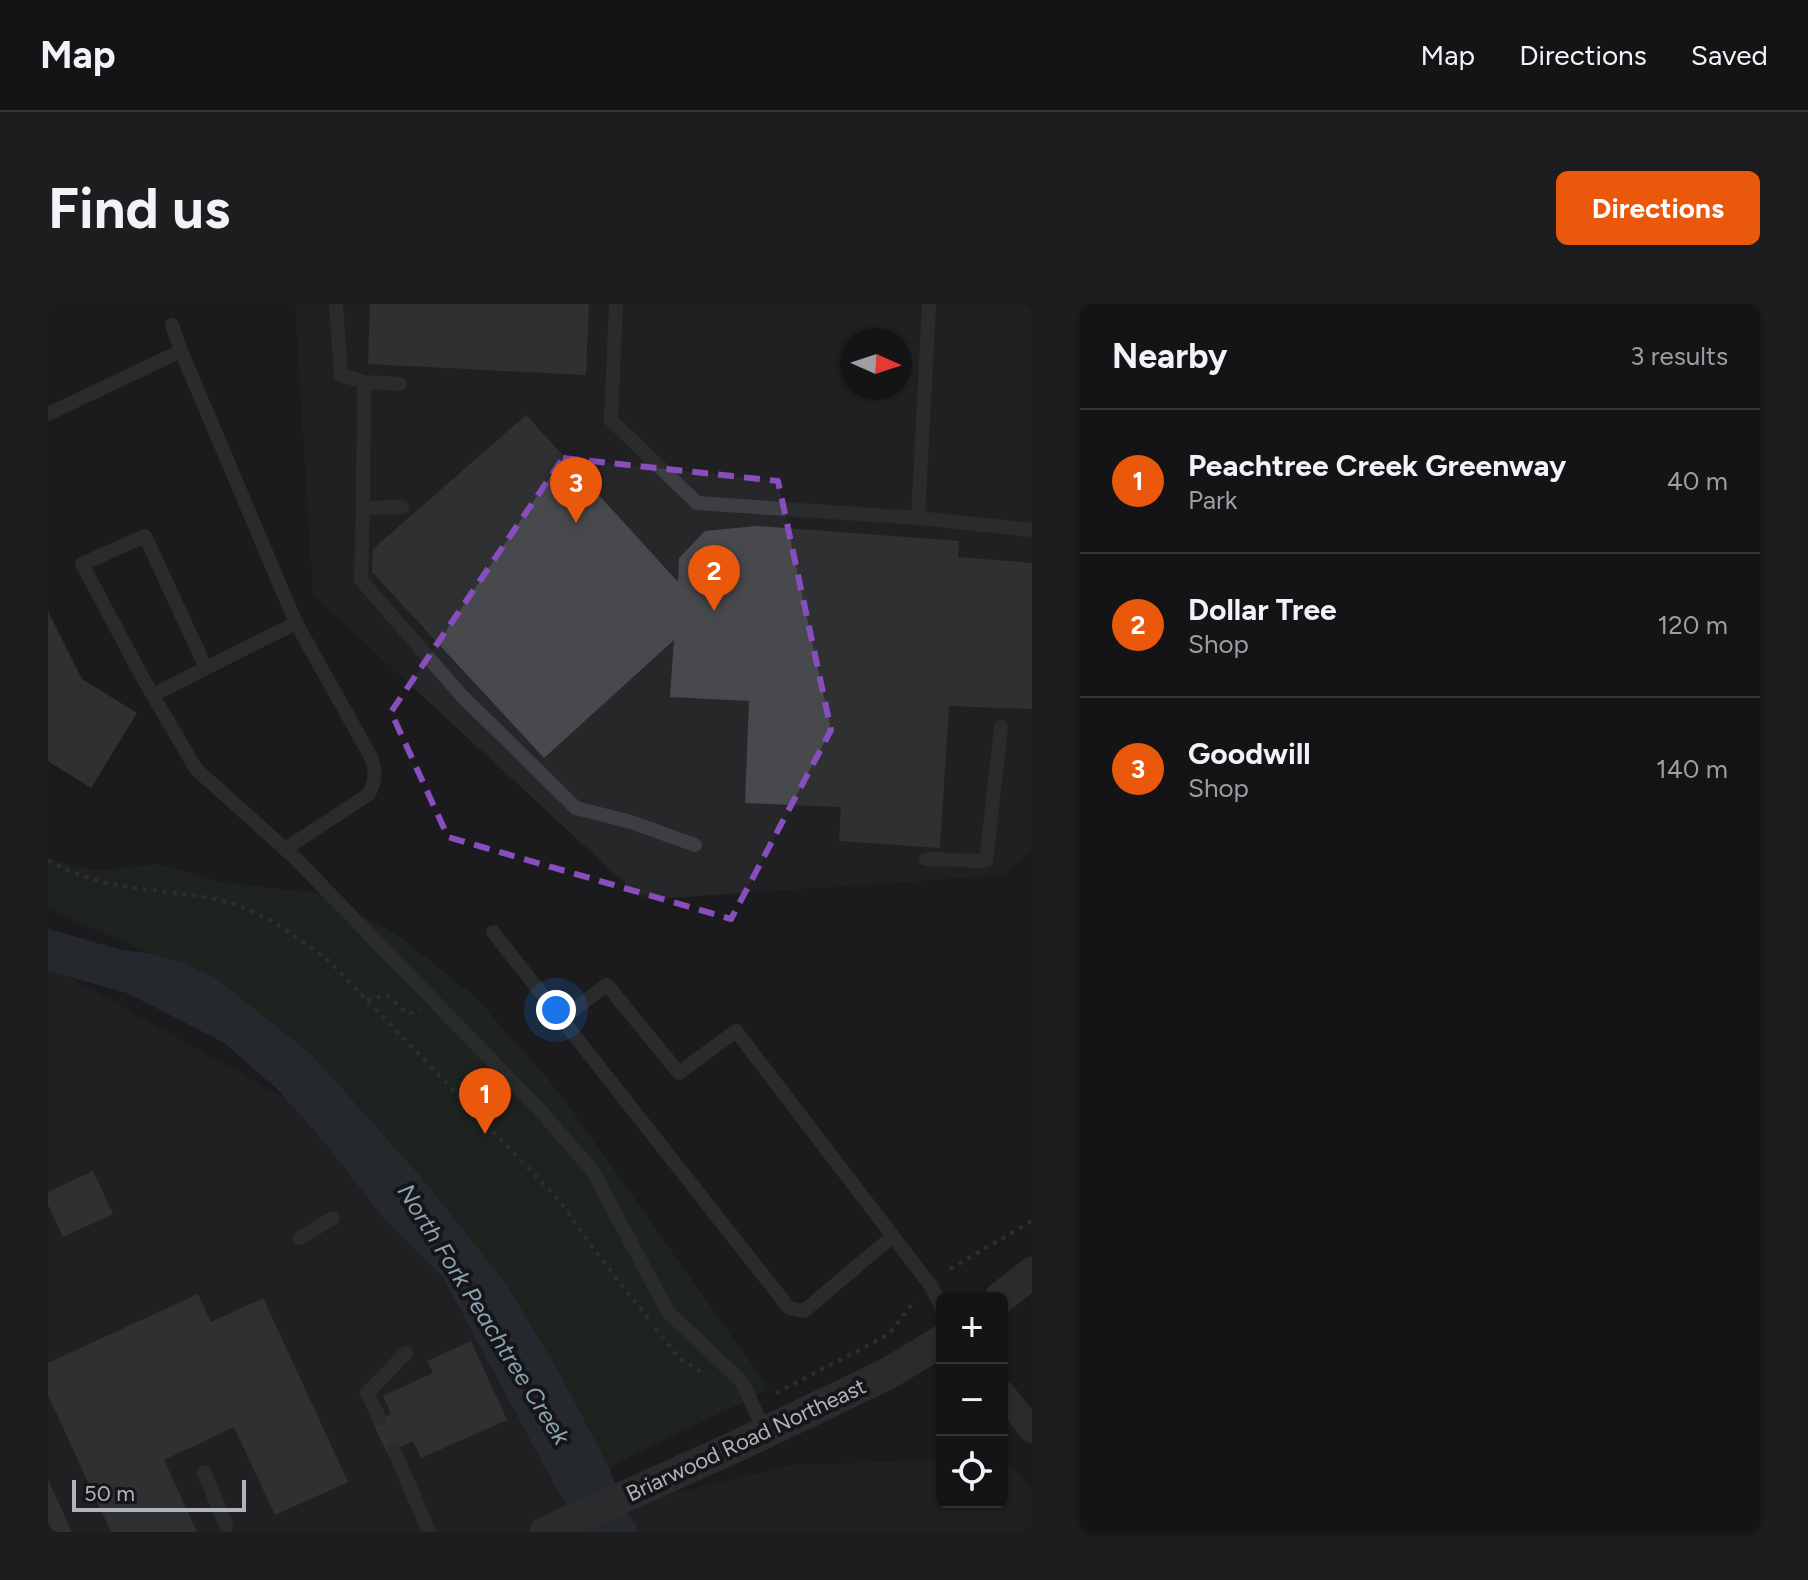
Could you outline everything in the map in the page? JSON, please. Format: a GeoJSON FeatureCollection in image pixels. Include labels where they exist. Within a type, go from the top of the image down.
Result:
{"type":"FeatureCollection","features":[{"type":"Feature","properties":{"kind":"street"},"geometry":{"type":"LineString","coordinates":[[1008,1292],[1032,1273]]}},
{"type":"Feature","properties":{"kind":"street","name":"Briarwood Road Northeast"},"geometry":{"type":"LineString","coordinates":[[546,1532],[752,1439],[887,1374],[936,1345]]}},
{"type":"Feature","properties":{"kind":"street"},"geometry":{"type":"LineString","coordinates":[[1008,1400],[1032,1430]]}},
{"type":"Feature","properties":{"kind":"lane"},"geometry":{"type":"LineString","coordinates":[[336,304],[341,375],[364,382],[400,384]]}},
{"type":"Feature","properties":{"kind":"lane"},"geometry":{"type":"LineString","coordinates":[[616,304],[611,420],[697,503],[918,518],[1032,530]]}},
{"type":"Feature","properties":{"kind":"lane"},"geometry":{"type":"LineString","coordinates":[[918,518],[929,304]]}},
{"type":"Feature","properties":{"kind":"lane"},"geometry":{"type":"LineString","coordinates":[[172,325],[296,623],[376,771],[369,794],[285,849]]}},
{"type":"Feature","properties":{"kind":"lane"},"geometry":{"type":"LineString","coordinates":[[48,414],[181,351]]}},
{"type":"Feature","properties":{"kind":"lane"},"geometry":{"type":"LineString","coordinates":[[364,382],[361,580],[461,695],[576,808],[631,822],[695,845]]}},
{"type":"Feature","properties":{"kind":"lane"},"geometry":{"type":"LineString","coordinates":[[363,508],[402,507]]}},
{"type":"Feature","properties":{"kind":"lane"},"geometry":{"type":"LineString","coordinates":[[206,668],[145,536],[82,564],[196,769],[285,849],[538,1108],[592,1170],[668,1312],[742,1382],[752,1439]]}},
{"type":"Feature","properties":{"kind":"lane"},"geometry":{"type":"LineString","coordinates":[[153,695],[296,623]]}},
{"type":"Feature","properties":{"kind":"lane"},"geometry":{"type":"LineString","coordinates":[[926,859],[986,861],[1001,727]]}},
{"type":"Feature","properties":{"kind":"lane"},"geometry":{"type":"LineString","coordinates":[[493,932],[789,1308],[804,1311],[893,1236]]}},
{"type":"Feature","properties":{"kind":"lane"},"geometry":{"type":"LineString","coordinates":[[562,1018],[607,985],[679,1073],[736,1031],[936,1296]]}},
{"type":"Feature","properties":{"kind":"lane"},"geometry":{"type":"LineString","coordinates":[[300,1238],[333,1218]]}},
{"type":"Feature","properties":{"kind":"lane"},"geometry":{"type":"LineString","coordinates":[[380,1419],[367,1393],[406,1353]]}},
{"type":"Feature","properties":{"kind":"lane"},"geometry":{"type":"LineString","coordinates":[[394,1450],[429,1532]]}},
{"type":"Feature","properties":{"kind":"lane"},"geometry":{"type":"LineString","coordinates":[[204,1472],[226,1526]]}},
{"type":"Feature","properties":{"kind":"path"},"geometry":{"type":"LineString","coordinates":[[48,860],[73,874],[111,886],[221,900],[262,915],[330,962],[560,1201],[680,1359],[715,1380]]}},
{"type":"Feature","properties":{"kind":"path"},"geometry":{"type":"LineString","coordinates":[[367,1000],[386,995],[408,1014]]}},
{"type":"Feature","properties":{"kind":"path"},"geometry":{"type":"LineString","coordinates":[[950,1269],[1032,1221]]}},
{"type":"Feature","properties":{"kind":"path"},"geometry":{"type":"LineString","coordinates":[[776,1393],[888,1335],[915,1300]]}},
{"type":"Feature","properties":{"kind":"highlighted area"},"geometry":{"type":"Polygon","coordinates":[[[563,458],[778,481],[831,730],[731,919],[448,837],[391,712],[563,458]]]}},
{"type":"Feature","properties":{"kind":"shaded area"},"geometry":{"type":"Polygon","coordinates":[[[295,304],[1032,304],[1032,850],[1004,875],[643,900],[313,595],[295,304]]]}},
{"type":"Feature","properties":{"kind":"shaded area"},"geometry":{"type":"Polygon","coordinates":[[[48,860],[98,871],[159,864],[224,883],[319,893],[396,934],[475,997],[558,1091],[769,1389],[609,1467],[556,1367],[506,1284],[420,1176],[311,1054],[217,979],[48,909],[48,860]]]}},
{"type":"Feature","properties":{"kind":"shaded area"},"geometry":{"type":"Polygon","coordinates":[[[48,965],[442,1187],[569,1519],[792,1465],[936,1460],[936,1508],[1008,1508],[1008,1462],[1032,1489],[1032,1532],[48,1532],[48,965]]]}},
{"type":"Feature","properties":{"kind":"water","name":"North Fork Peachtree Creek"},"geometry":{"type":"Polygon","coordinates":[[[48,929],[186,964],[217,979],[311,1054],[420,1176],[506,1284],[556,1367],[609,1467],[625,1510],[640,1532],[580,1532],[443,1277],[386,1221],[322,1139],[276,1088],[223,1042],[127,993],[48,971],[48,929]]]}},
{"type":"Feature","properties":{"kind":"building"},"geometry":{"type":"Polygon","coordinates":[[[370,304],[589,304],[586,375],[368,364],[370,304]]]}},
{"type":"Feature","properties":{"kind":"building"},"geometry":{"type":"Polygon","coordinates":[[[526,415],[678,582],[679,558],[705,531],[757,526],[959,541],[958,557],[1032,563],[1032,709],[949,706],[940,848],[839,841],[841,807],[745,803],[749,701],[670,697],[674,640],[544,758],[372,572],[373,549],[526,415]]]}},
{"type":"Feature","properties":{"kind":"building"},"geometry":{"type":"Polygon","coordinates":[[[48,611],[82,679],[137,713],[91,788],[48,761],[48,611]]]}},
{"type":"Feature","properties":{"kind":"building"},"geometry":{"type":"Polygon","coordinates":[[[93,1171],[113,1214],[63,1237],[48,1205],[48,1192],[93,1171]]]}},
{"type":"Feature","properties":{"kind":"building"},"geometry":{"type":"Polygon","coordinates":[[[198,1294],[211,1322],[263,1298],[348,1482],[275,1515],[234,1427],[164,1460],[197,1532],[111,1532],[48,1395],[48,1363],[198,1294]]]}},
{"type":"Feature","properties":{"kind":"building"},"geometry":{"type":"Polygon","coordinates":[[[471,1341],[507,1420],[421,1458],[413,1441],[387,1453],[373,1423],[391,1414],[383,1396],[433,1373],[427,1361],[471,1341]]]}},
{"type":"Feature","properties":{"kind":"building"},"geometry":{"type":"Polygon","coordinates":[[[48,1480],[72,1532],[48,1532],[48,1480]]]}},
{"type":"Feature","properties":{"kind":"place","name":"Goodwill"},"geometry":{"type":"Point","coordinates":[576,523]}},
{"type":"Feature","properties":{"kind":"place","name":"Dollar Tree"},"geometry":{"type":"Point","coordinates":[714,611]}},
{"type":"Feature","properties":{"kind":"place","name":"Peachtree Creek Greenway"},"geometry":{"type":"Point","coordinates":[485,1134]}}]}
